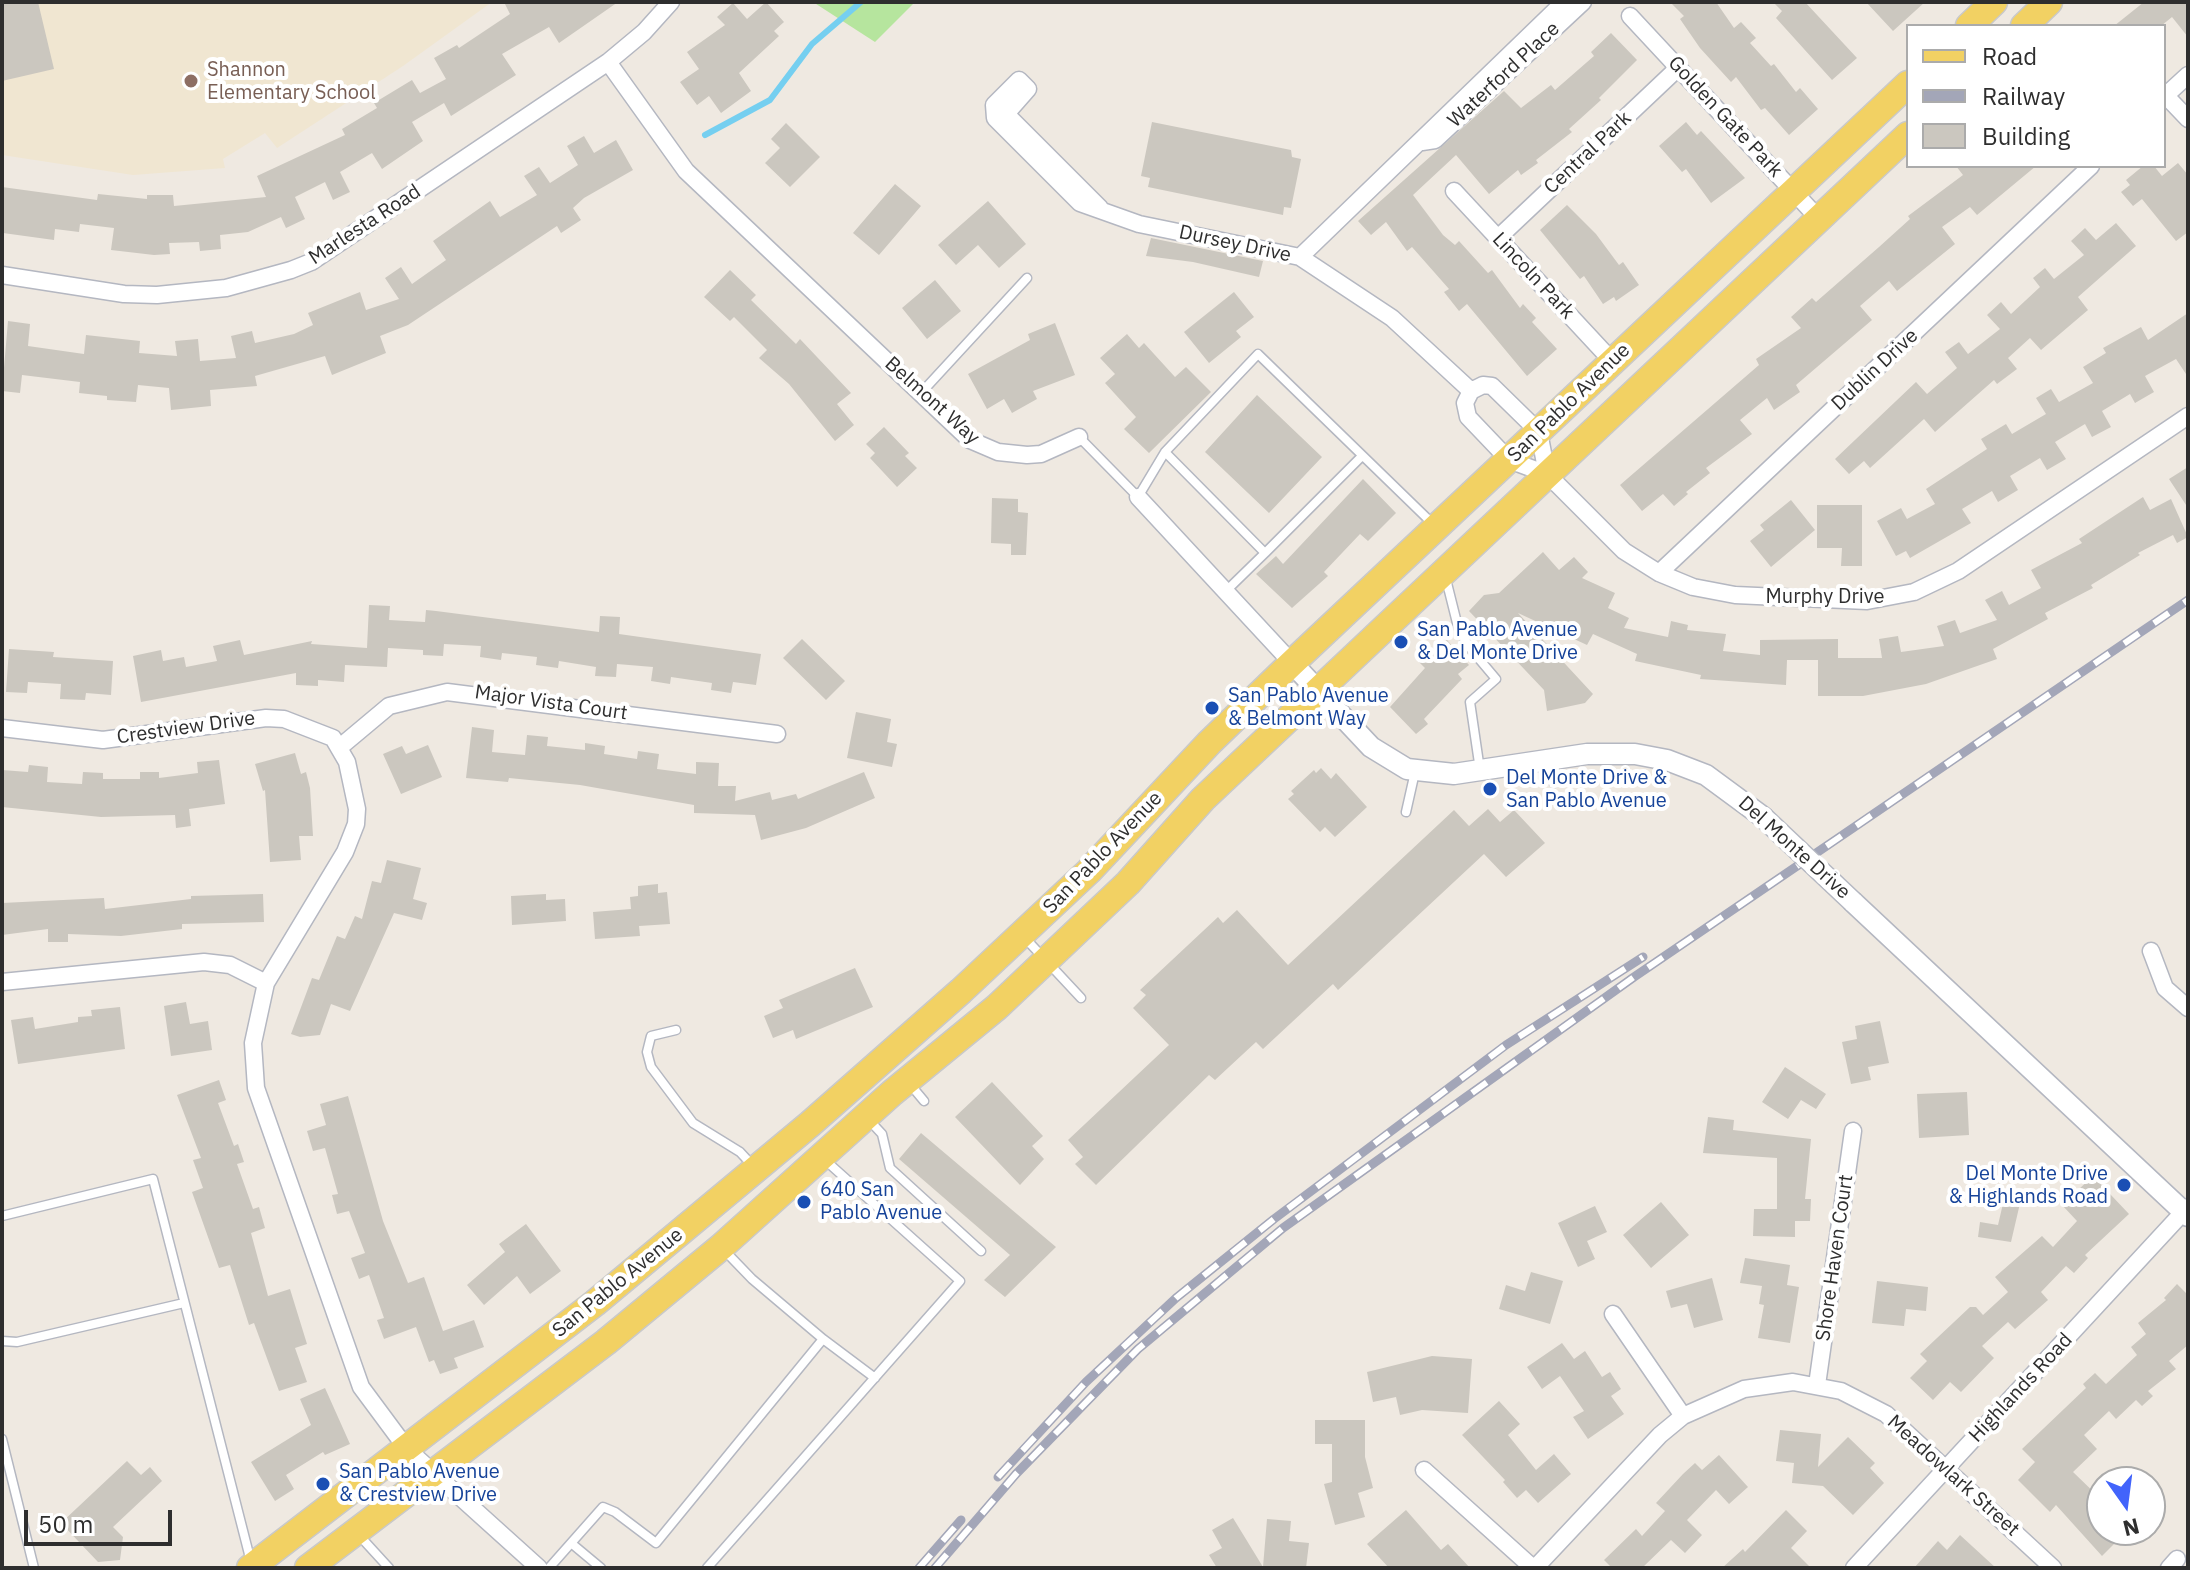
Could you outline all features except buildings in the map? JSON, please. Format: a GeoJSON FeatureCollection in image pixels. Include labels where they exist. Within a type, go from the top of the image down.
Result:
{"type":"FeatureCollection","features":[{"type":"Feature","properties":{"kind":"main road"},"geometry":{"type":"LineString","coordinates":[[1971,24],[1994,2]]}},
{"type":"Feature","properties":{"kind":"main road"},"geometry":{"type":"LineString","coordinates":[[2026,24],[2049,2]]}},
{"type":"Feature","properties":{"kind":"main road","name":"San Pablo Avenue"},"geometry":{"type":"LineString","coordinates":[[251,1567],[595,1303],[865,1077],[1022,935],[1104,856],[1199,754],[1292,663],[1906,86]]}},
{"type":"Feature","properties":{"kind":"main road","name":"San Pablo Avenue"},"geometry":{"type":"LineString","coordinates":[[310,1567],[606,1342],[721,1247],[907,1080],[976,1026],[1128,883],[1203,799],[1906,137]]}},
{"type":"Feature","properties":{"kind":"street","name":"Marlesta Road"},"geometry":{"type":"LineString","coordinates":[[2,275],[140,295],[202,291],[271,277],[311,262],[608,62],[644,32],[671,2]]}},
{"type":"Feature","properties":{"kind":"street","name":"Waterford Place"},"geometry":{"type":"LineString","coordinates":[[1300,257],[1564,2]]}},
{"type":"Feature","properties":{"kind":"street","name":"Waterford Place"},"geometry":{"type":"LineString","coordinates":[[1422,142],[1435,140],[1583,2]]}},
{"type":"Feature","properties":{"kind":"street","name":"Golden Gate Park"},"geometry":{"type":"LineString","coordinates":[[1630,16],[1819,219]]}},
{"type":"Feature","properties":{"kind":"street","name":"Belmont Way"},"geometry":{"type":"LineString","coordinates":[[608,62],[686,171],[970,440],[998,452],[1041,454],[1079,437]]}},
{"type":"Feature","properties":{"kind":"street","name":"Central Park"},"geometry":{"type":"LineString","coordinates":[[1498,238],[1679,67]]}},
{"type":"Feature","properties":{"kind":"street"},"geometry":{"type":"LineString","coordinates":[[2166,95],[2188,75]]}},
{"type":"Feature","properties":{"kind":"street","name":"Dursey Drive"},"geometry":{"type":"LineString","coordinates":[[1100,208],[1008,116],[1008,109],[1028,89],[1019,80],[994,105],[995,118],[1080,203],[1139,224],[1300,257],[1392,318],[1471,391]]}},
{"type":"Feature","properties":{"kind":"street"},"geometry":{"type":"LineString","coordinates":[[2166,97],[2188,119]]}},
{"type":"Feature","properties":{"kind":"street","name":"Dublin Drive"},"geometry":{"type":"LineString","coordinates":[[1659,573],[2089,168]]}},
{"type":"Feature","properties":{"kind":"street","name":"Lincoln Park"},"geometry":{"type":"LineString","coordinates":[[1454,191],[1613,362]]}},
{"type":"Feature","properties":{"kind":"street"},"geometry":{"type":"LineString","coordinates":[[1483,385],[1492,386],[1539,432],[1547,474],[1509,460],[1468,417],[1465,403],[1471,391],[1483,385]]}},
{"type":"Feature","properties":{"kind":"street","name":"Murphy Drive"},"geometry":{"type":"LineString","coordinates":[[1547,474],[1616,544],[1659,573],[1706,590],[1750,597],[1867,601],[1914,592],[1958,571],[2188,416]]}},
{"type":"Feature","properties":{"kind":"street","name":"Belmont Way"},"geometry":{"type":"LineString","coordinates":[[1138,497],[1318,692]]}},
{"type":"Feature","properties":{"kind":"street","name":"Major Vista Court"},"geometry":{"type":"LineString","coordinates":[[340,747],[389,706],[447,692],[468,692],[777,734]]}},
{"type":"Feature","properties":{"kind":"street","name":"Del Monte Drive"},"geometry":{"type":"LineString","coordinates":[[1318,692],[1376,751],[1416,771],[1446,774],[1480,771],[1551,759],[1615,753],[1667,760],[1716,780],[1763,817],[2186,1211]]}},
{"type":"Feature","properties":{"kind":"street","name":"Crestview Drive"},"geometry":{"type":"LineString","coordinates":[[2,728],[103,740],[266,718],[284,719],[323,732],[340,747]]}},
{"type":"Feature","properties":{"kind":"street"},"geometry":{"type":"LineString","coordinates":[[340,747],[357,809],[356,824],[345,852],[266,983],[252,1060],[263,1115],[355,1372],[369,1399],[407,1449],[433,1475],[539,1568]]}},
{"type":"Feature","properties":{"kind":"street"},"geometry":{"type":"LineString","coordinates":[[2151,951],[2165,988],[2188,1008]]}},
{"type":"Feature","properties":{"kind":"street"},"geometry":{"type":"LineString","coordinates":[[2,982],[204,962],[230,965],[266,983]]}},
{"type":"Feature","properties":{"kind":"street","name":"Shore Haven Court"},"geometry":{"type":"LineString","coordinates":[[1817,1385],[1853,1131]]}},
{"type":"Feature","properties":{"kind":"street","name":"Highlands Road"},"geometry":{"type":"LineString","coordinates":[[1854,1568],[2186,1211]]}},
{"type":"Feature","properties":{"kind":"street"},"geometry":{"type":"LineString","coordinates":[[1613,1314],[1683,1416]]}},
{"type":"Feature","properties":{"kind":"street","name":"Meadowlark Street"},"geometry":{"type":"LineString","coordinates":[[1534,1568],[1660,1435],[1683,1416],[1744,1389],[1793,1382],[1841,1391],[1886,1414],[2053,1568]]}},
{"type":"Feature","properties":{"kind":"street"},"geometry":{"type":"LineString","coordinates":[[1424,1470],[1534,1568]]}},
{"type":"Feature","properties":{"kind":"lane"},"geometry":{"type":"LineString","coordinates":[[921,394],[1027,278]]}},
{"type":"Feature","properties":{"kind":"lane"},"geometry":{"type":"LineString","coordinates":[[1138,497],[1165,452],[1258,354],[1436,528]]}},
{"type":"Feature","properties":{"kind":"lane","name":"Belmont Way"},"geometry":{"type":"LineString","coordinates":[[1079,437],[1138,497]]}},
{"type":"Feature","properties":{"kind":"lane"},"geometry":{"type":"LineString","coordinates":[[1165,452],[1265,553]]}},
{"type":"Feature","properties":{"kind":"lane"},"geometry":{"type":"LineString","coordinates":[[1227,590],[1362,456]]}},
{"type":"Feature","properties":{"kind":"lane"},"geometry":{"type":"LineString","coordinates":[[1445,572],[1458,627],[1469,647],[1496,679],[1470,702],[1480,771]]}},
{"type":"Feature","properties":{"kind":"lane"},"geometry":{"type":"LineString","coordinates":[[1551,759],[1554,783]]}},
{"type":"Feature","properties":{"kind":"lane"},"geometry":{"type":"LineString","coordinates":[[1406,812],[1416,771]]}},
{"type":"Feature","properties":{"kind":"lane"},"geometry":{"type":"LineString","coordinates":[[1022,935],[1081,998]]}},
{"type":"Feature","properties":{"kind":"lane"},"geometry":{"type":"LineString","coordinates":[[676,1030],[651,1036],[647,1052],[651,1067],[693,1123],[740,1152],[756,1169]]}},
{"type":"Feature","properties":{"kind":"lane"},"geometry":{"type":"LineString","coordinates":[[907,1080],[924,1101]]}},
{"type":"Feature","properties":{"kind":"lane"},"geometry":{"type":"LineString","coordinates":[[866,1116],[882,1134],[890,1168],[981,1251]]}},
{"type":"Feature","properties":{"kind":"lane"},"geometry":{"type":"LineString","coordinates":[[707,1568],[960,1281],[822,1157]]}},
{"type":"Feature","properties":{"kind":"lane"},"geometry":{"type":"LineString","coordinates":[[2,1216],[153,1179],[251,1567]]}},
{"type":"Feature","properties":{"kind":"lane"},"geometry":{"type":"LineString","coordinates":[[721,1247],[752,1279],[875,1378]]}},
{"type":"Feature","properties":{"kind":"lane"},"geometry":{"type":"LineString","coordinates":[[2,1341],[17,1342],[184,1303]]}},
{"type":"Feature","properties":{"kind":"lane"},"geometry":{"type":"LineString","coordinates":[[549,1568],[603,1507],[615,1512],[656,1543],[823,1339]]}},
{"type":"Feature","properties":{"kind":"lane"},"geometry":{"type":"LineString","coordinates":[[2,1439],[34,1568]]}},
{"type":"Feature","properties":{"kind":"lane"},"geometry":{"type":"LineString","coordinates":[[356,1532],[389,1568]]}},
{"type":"Feature","properties":{"kind":"lane"},"geometry":{"type":"LineString","coordinates":[[571,1543],[601,1568]]}},
{"type":"Feature","properties":{"kind":"shaded area","name":"Shannon Elementary School"},"geometry":{"type":"Polygon","coordinates":[[[2,2],[492,2],[403,66],[277,148],[265,133],[223,159],[225,168],[133,175],[2,155],[2,2]]]}},
{"type":"Feature","properties":{"kind":"green space"},"geometry":{"type":"Polygon","coordinates":[[[813,2],[915,2],[875,42],[813,2]]]}},
{"type":"Feature","properties":{"kind":"waterway"},"geometry":{"type":"LineString","coordinates":[[705,135],[770,100],[812,44],[861,2]]}},
{"type":"Feature","properties":{"kind":"railway"},"geometry":{"type":"LineString","coordinates":[[935,1568],[1016,1474],[1138,1349],[1283,1228],[1634,977],[2188,600]]}},
{"type":"Feature","properties":{"kind":"railway"},"geometry":{"type":"LineString","coordinates":[[998,1477],[1086,1382],[1176,1298],[1274,1219],[1506,1045],[1643,957]]}},
{"type":"Feature","properties":{"kind":"railway"},"geometry":{"type":"LineString","coordinates":[[919,1568],[961,1520]]}},
{"type":"Feature","properties":{"kind":"place","name":"Shannon Elementary School"},"geometry":{"type":"Point","coordinates":[191,81]}},
{"type":"Feature","properties":{"kind":"place","name":"San Pablo Avenue & Del Monte Drive"},"geometry":{"type":"Point","coordinates":[1401,642]}},
{"type":"Feature","properties":{"kind":"place","name":"San Pablo Avenue & Belmont Way"},"geometry":{"type":"Point","coordinates":[1212,708]}},
{"type":"Feature","properties":{"kind":"place","name":"Del Monte Drive & San Pablo Avenue"},"geometry":{"type":"Point","coordinates":[1490,789]}},
{"type":"Feature","properties":{"kind":"place","name":"Del Monte Drive & Highlands Road"},"geometry":{"type":"Point","coordinates":[2124,1185]}},
{"type":"Feature","properties":{"kind":"place","name":"640 San Pablo Avenue"},"geometry":{"type":"Point","coordinates":[804,1202]}},
{"type":"Feature","properties":{"kind":"place","name":"San Pablo Avenue & Crestview Drive"},"geometry":{"type":"Point","coordinates":[323,1484]}}]}
